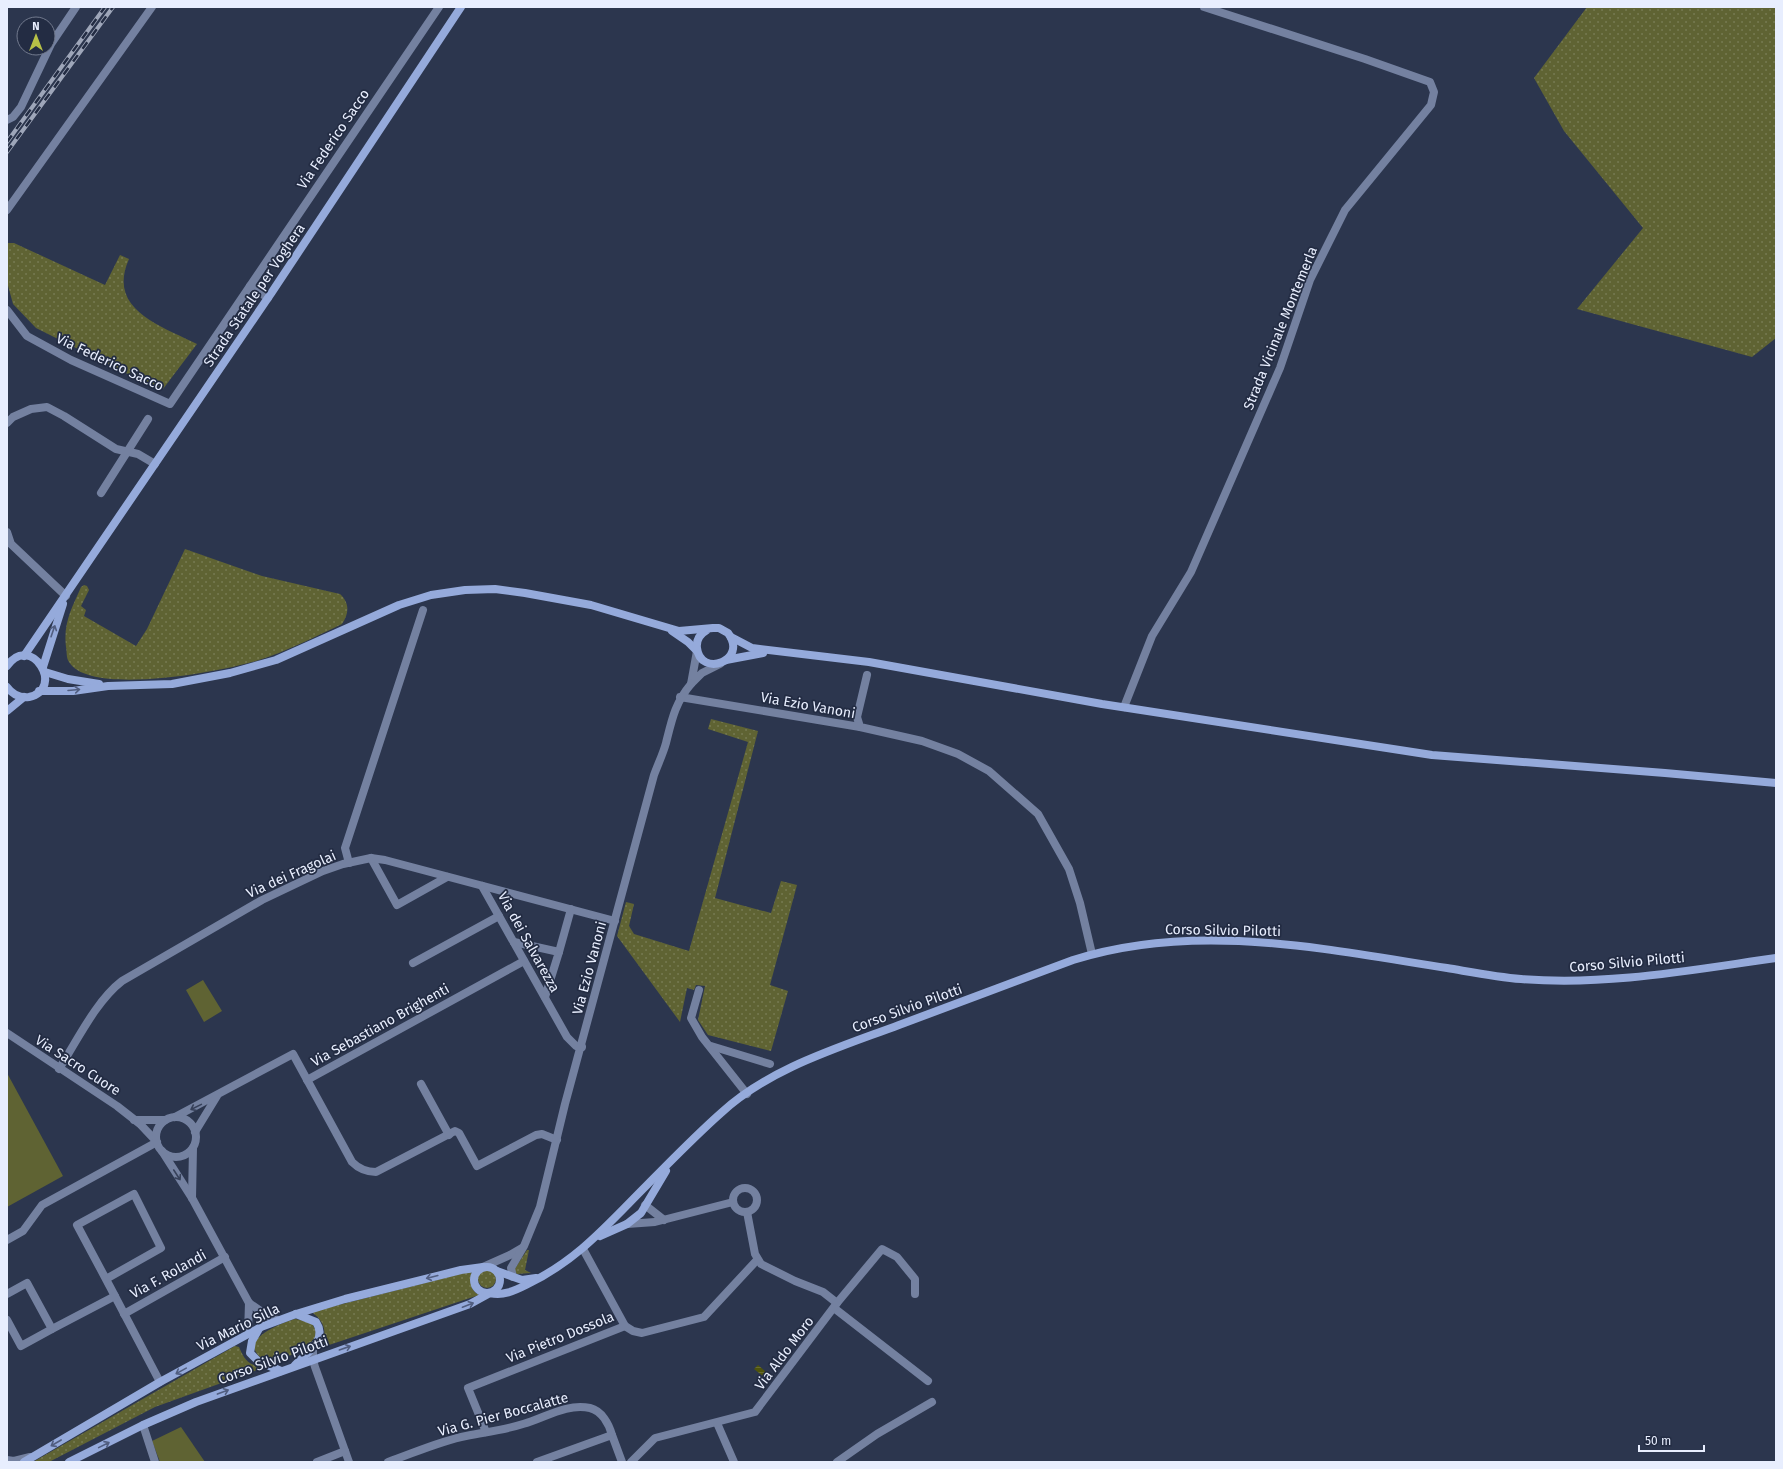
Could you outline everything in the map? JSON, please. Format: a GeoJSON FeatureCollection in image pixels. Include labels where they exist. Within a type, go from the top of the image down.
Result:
{"type":"FeatureCollection","features":[{"type":"Feature","properties":{"kind":"main road","name":"Strada Statale per Voghera"},"geometry":{"type":"LineString","coordinates":[[24,656],[268,298],[461,7]]}},
{"type":"Feature","properties":{"kind":"main road"},"geometry":{"type":"LineString","coordinates":[[7,689],[18,696],[24,697],[31,696],[39,691],[73,691],[108,686],[172,684],[230,673],[276,660],[399,605],[431,595],[465,590],[495,590],[525,593],[591,605],[679,631],[719,628],[731,637],[752,648],[775,652],[869,662],[1124,707],[1432,755],[1665,772],[1776,784]]}},
{"type":"Feature","properties":{"kind":"main road","name":"Strada Statale per Voghera"},"geometry":{"type":"LineString","coordinates":[[39,691],[43,685],[44,669],[66,596]]}},
{"type":"Feature","properties":{"kind":"main road"},"geometry":{"type":"LineString","coordinates":[[668,628],[688,642],[697,651],[700,657],[710,663],[724,662],[754,653],[775,652]]}},
{"type":"Feature","properties":{"kind":"main road"},"geometry":{"type":"LineString","coordinates":[[697,651],[698,639],[707,630]]}},
{"type":"Feature","properties":{"kind":"main road"},"geometry":{"type":"LineString","coordinates":[[724,662],[732,652],[733,642],[731,637]]}},
{"type":"Feature","properties":{"kind":"main road"},"geometry":{"type":"LineString","coordinates":[[7,666],[18,657],[24,656],[35,659],[44,669],[68,679],[108,686]]}},
{"type":"Feature","properties":{"kind":"main road"},"geometry":{"type":"LineString","coordinates":[[7,711],[24,697]]}},
{"type":"Feature","properties":{"kind":"main road","name":"Corso Silvio Pilotti"},"geometry":{"type":"LineString","coordinates":[[69,1462],[143,1425],[196,1402],[470,1304],[490,1293],[498,1295],[514,1291],[543,1277],[584,1249],[722,1112],[766,1080],[828,1051],[1092,954],[1124,946],[1158,942],[1219,940],[1285,944],[1520,979],[1569,982],[1625,979],[1776,958]]}},
{"type":"Feature","properties":{"kind":"main road","name":"Corso Silvio Pilotti"},"geometry":{"type":"LineString","coordinates":[[596,1238],[627,1224],[641,1213],[672,1160]]}},
{"type":"Feature","properties":{"kind":"main road"},"geometry":{"type":"LineString","coordinates":[[635,1218],[628,1214],[629,1203],[645,1205]]}},
{"type":"Feature","properties":{"kind":"main road"},"geometry":{"type":"LineString","coordinates":[[483,1267],[476,1272],[474,1284],[482,1293],[490,1293],[497,1289],[500,1282],[497,1271]]}},
{"type":"Feature","properties":{"kind":"main road","name":"Corso Silvio Pilotti"},"geometry":{"type":"LineString","coordinates":[[483,1267],[490,1267],[522,1280],[543,1277]]}},
{"type":"Feature","properties":{"kind":"main road","name":"Via Mario Silla"},"geometry":{"type":"LineString","coordinates":[[24,1462],[160,1382],[261,1327],[277,1320],[461,1270],[483,1267]]}},
{"type":"Feature","properties":{"kind":"main road"},"geometry":{"type":"LineString","coordinates":[[292,1367],[313,1347],[320,1338],[319,1327],[312,1319],[296,1314]]}},
{"type":"Feature","properties":{"kind":"main road"},"geometry":{"type":"LineString","coordinates":[[261,1327],[252,1341],[250,1353],[258,1361],[281,1371]]}},
{"type":"Feature","properties":{"kind":"street"},"geometry":{"type":"LineString","coordinates":[[7,120],[13,117],[21,108],[52,44],[76,7]]}},
{"type":"Feature","properties":{"kind":"street"},"geometry":{"type":"LineString","coordinates":[[7,210],[152,7]]}},
{"type":"Feature","properties":{"kind":"street","name":"Via Federico Sacco"},"geometry":{"type":"LineString","coordinates":[[7,310],[27,336],[71,360],[170,404],[439,7]]}},
{"type":"Feature","properties":{"kind":"street","name":"Strada Vicinale Montemerla"},"geometry":{"type":"LineString","coordinates":[[1124,707],[1152,636],[1191,572],[1280,368],[1310,280],[1345,210],[1431,105],[1434,92],[1430,82],[1204,7]]}},
{"type":"Feature","properties":{"kind":"street"},"geometry":{"type":"LineString","coordinates":[[250,286],[268,298]]}},
{"type":"Feature","properties":{"kind":"street"},"geometry":{"type":"LineString","coordinates":[[7,423],[14,417],[31,409],[47,407],[116,449],[138,454],[155,464]]}},
{"type":"Feature","properties":{"kind":"street"},"geometry":{"type":"LineString","coordinates":[[101,493],[129,452],[148,420]]}},
{"type":"Feature","properties":{"kind":"street"},"geometry":{"type":"LineString","coordinates":[[7,532],[11,544],[66,596]]}},
{"type":"Feature","properties":{"kind":"street"},"geometry":{"type":"LineString","coordinates":[[349,863],[345,848],[423,610]]}},
{"type":"Feature","properties":{"kind":"street"},"geometry":{"type":"LineString","coordinates":[[691,684],[697,651]]}},
{"type":"Feature","properties":{"kind":"street","name":"Via Ezio Vanoni"},"geometry":{"type":"LineString","coordinates":[[513,1276],[511,1268],[524,1246],[540,1207],[654,775],[665,744],[674,711],[680,696],[702,673],[724,662]]}},
{"type":"Feature","properties":{"kind":"street"},"geometry":{"type":"LineString","coordinates":[[860,727],[857,717],[867,675]]}},
{"type":"Feature","properties":{"kind":"street","name":"Via Ezio Vanoni"},"geometry":{"type":"LineString","coordinates":[[680,696],[860,727],[922,741],[958,754],[989,771],[1038,814],[1069,869],[1080,903],[1092,954]]}},
{"type":"Feature","properties":{"kind":"street"},"geometry":{"type":"LineString","coordinates":[[371,858],[397,905],[447,876]]}},
{"type":"Feature","properties":{"kind":"street","name":"Via dei Fragolai"},"geometry":{"type":"LineString","coordinates":[[59,1069],[104,1000],[112,989],[122,981],[262,900],[323,871],[349,863],[371,858],[385,860],[615,921]]}},
{"type":"Feature","properties":{"kind":"street","name":"Via dei Salvarezza"},"geometry":{"type":"LineString","coordinates":[[482,886],[567,1037],[576,1046],[582,1047]]}},
{"type":"Feature","properties":{"kind":"street"},"geometry":{"type":"LineString","coordinates":[[545,997],[571,909]]}},
{"type":"Feature","properties":{"kind":"street"},"geometry":{"type":"LineString","coordinates":[[413,963],[499,916]]}},
{"type":"Feature","properties":{"kind":"street"},"geometry":{"type":"LineString","coordinates":[[514,942],[558,952]]}},
{"type":"Feature","properties":{"kind":"street","name":"Via Sebastiano Brighenti"},"geometry":{"type":"LineString","coordinates":[[175,1117],[293,1054],[307,1080],[524,961]]}},
{"type":"Feature","properties":{"kind":"street"},"geometry":{"type":"LineString","coordinates":[[699,990],[692,1018],[702,1037],[747,1094]]}},
{"type":"Feature","properties":{"kind":"street","name":"Via Sacro Cuore"},"geometry":{"type":"LineString","coordinates":[[7,1033],[59,1069],[117,1106],[134,1120],[156,1142]]}},
{"type":"Feature","properties":{"kind":"street"},"geometry":{"type":"LineString","coordinates":[[710,1046],[770,1064]]}},
{"type":"Feature","properties":{"kind":"street"},"geometry":{"type":"LineString","coordinates":[[307,1080],[352,1162],[362,1170],[376,1172],[455,1132],[459,1133],[477,1166],[536,1135],[542,1134],[557,1140]]}},
{"type":"Feature","properties":{"kind":"street"},"geometry":{"type":"LineString","coordinates":[[421,1084],[449,1135]]}},
{"type":"Feature","properties":{"kind":"street"},"geometry":{"type":"LineString","coordinates":[[195,1132],[216,1096]]}},
{"type":"Feature","properties":{"kind":"street"},"geometry":{"type":"LineString","coordinates":[[134,1120],[165,1120],[175,1117],[183,1118],[190,1123],[195,1132],[195,1143],[193,1148],[192,1198]]}},
{"type":"Feature","properties":{"kind":"street"},"geometry":{"type":"LineString","coordinates":[[165,1120],[158,1128],[156,1142],[192,1198],[250,1303],[268,1316],[277,1320]]}},
{"type":"Feature","properties":{"kind":"street"},"geometry":{"type":"LineString","coordinates":[[7,1240],[23,1230],[42,1206],[156,1142]]}},
{"type":"Feature","properties":{"kind":"street"},"geometry":{"type":"LineString","coordinates":[[162,1151],[172,1157],[184,1155],[193,1148]]}},
{"type":"Feature","properties":{"kind":"street"},"geometry":{"type":"LineString","coordinates":[[741,1189],[752,1191],[757,1201],[754,1208],[747,1212],[740,1211],[733,1202],[735,1194],[741,1189]]}},
{"type":"Feature","properties":{"kind":"street"},"geometry":{"type":"LineString","coordinates":[[106,1279],[162,1248],[134,1194],[77,1225],[160,1382]]}},
{"type":"Feature","properties":{"kind":"street"},"geometry":{"type":"LineString","coordinates":[[627,1224],[664,1220],[733,1202]]}},
{"type":"Feature","properties":{"kind":"street"},"geometry":{"type":"LineString","coordinates":[[645,1205],[664,1220]]}},
{"type":"Feature","properties":{"kind":"street"},"geometry":{"type":"LineString","coordinates":[[747,1212],[757,1260],[769,1269],[823,1292],[836,1306],[928,1381]]}},
{"type":"Feature","properties":{"kind":"street"},"geometry":{"type":"LineString","coordinates":[[483,1267],[510,1255],[524,1246]]}},
{"type":"Feature","properties":{"kind":"street","name":"Via Pietro Dossola"},"geometry":{"type":"LineString","coordinates":[[486,1432],[468,1388],[625,1326],[584,1249]]}},
{"type":"Feature","properties":{"kind":"street","name":"Via Aldo Moro"},"geometry":{"type":"LineString","coordinates":[[632,1462],[655,1438],[717,1424],[755,1412],[836,1306],[882,1249],[897,1257],[914,1279],[915,1294]]}},
{"type":"Feature","properties":{"kind":"street","name":"Via F. Rolandi"},"geometry":{"type":"LineString","coordinates":[[124,1314],[225,1257]]}},
{"type":"Feature","properties":{"kind":"street"},"geometry":{"type":"LineString","coordinates":[[625,1326],[633,1331],[642,1332],[704,1317],[757,1260]]}},
{"type":"Feature","properties":{"kind":"street"},"geometry":{"type":"LineString","coordinates":[[7,1294],[27,1283],[52,1329]]}},
{"type":"Feature","properties":{"kind":"street","name":"Via F. Rolandi"},"geometry":{"type":"LineString","coordinates":[[7,1320],[21,1346],[115,1296]]}},
{"type":"Feature","properties":{"kind":"street"},"geometry":{"type":"LineString","coordinates":[[248,1334],[250,1303]]}},
{"type":"Feature","properties":{"kind":"street"},"geometry":{"type":"LineString","coordinates":[[313,1347],[313,1360],[348,1462]]}},
{"type":"Feature","properties":{"kind":"street"},"geometry":{"type":"LineString","coordinates":[[837,1462],[877,1434],[932,1402]]}},
{"type":"Feature","properties":{"kind":"street","name":"Via G. Pier Boccalatte"},"geometry":{"type":"LineString","coordinates":[[388,1462],[465,1436],[522,1425],[564,1409],[578,1407],[591,1409],[601,1415],[609,1426],[622,1462]]}},
{"type":"Feature","properties":{"kind":"street"},"geometry":{"type":"LineString","coordinates":[[717,1424],[734,1462]]}},
{"type":"Feature","properties":{"kind":"street"},"geometry":{"type":"LineString","coordinates":[[143,1425],[156,1462]]}},
{"type":"Feature","properties":{"kind":"street"},"geometry":{"type":"LineString","coordinates":[[538,1462],[612,1435]]}},
{"type":"Feature","properties":{"kind":"street"},"geometry":{"type":"LineString","coordinates":[[317,1462],[345,1451]]}},
{"type":"Feature","properties":{"kind":"street"},"geometry":{"type":"LineString","coordinates":[[7,1460],[14,1461],[33,1457]]}},
{"type":"Feature","properties":{"kind":"shaded area"},"geometry":{"type":"Polygon","coordinates":[[[1587,7],[1776,7],[1776,338],[1752,357],[1577,309],[1643,228],[1564,131],[1534,78],[1587,7]]]}},
{"type":"Feature","properties":{"kind":"shaded area"},"geometry":{"type":"Polygon","coordinates":[[[7,243],[14,243],[105,285],[120,255],[129,259],[124,277],[125,291],[131,304],[141,314],[154,323],[197,344],[163,389],[158,389],[36,328],[13,304],[7,282],[7,243]]]}},
{"type":"Feature","properties":{"kind":"shaded area"},"geometry":{"type":"Polygon","coordinates":[[[185,549],[262,576],[340,594],[346,601],[346,616],[342,624],[301,644],[259,660],[242,665],[189,675],[129,680],[103,678],[82,672],[69,662],[67,659],[65,638],[67,623],[81,587],[84,585],[87,586],[89,590],[81,606],[86,610],[84,616],[136,646],[147,629],[185,549]]]}},
{"type":"Feature","properties":{"kind":"shaded area"},"geometry":{"type":"Polygon","coordinates":[[[711,719],[758,731],[715,898],[771,913],[781,881],[797,885],[770,985],[788,991],[771,1051],[708,1035],[698,1020],[705,986],[696,985],[694,990],[687,988],[680,1022],[617,936],[626,902],[634,904],[629,926],[634,934],[689,951],[748,742],[708,729],[711,719]]]}},
{"type":"Feature","properties":{"kind":"shaded area"},"geometry":{"type":"Polygon","coordinates":[[[203,980],[222,1011],[204,1022],[186,990],[203,980]]]}},
{"type":"Feature","properties":{"kind":"shaded area"},"geometry":{"type":"Polygon","coordinates":[[[7,1073],[63,1176],[7,1207],[7,1073]]]}},
{"type":"Feature","properties":{"kind":"shaded area"},"geometry":{"type":"Polygon","coordinates":[[[527,1250],[529,1250],[525,1270],[531,1273],[517,1274],[514,1270],[527,1250]]]}},
{"type":"Feature","properties":{"kind":"shaded area"},"geometry":{"type":"Polygon","coordinates":[[[483,1270],[491,1270],[496,1275],[494,1286],[491,1288],[483,1288],[478,1283],[478,1275],[483,1270]]]}},
{"type":"Feature","properties":{"kind":"shaded area"},"geometry":{"type":"Polygon","coordinates":[[[472,1271],[471,1284],[473,1290],[479,1295],[317,1349],[324,1339],[325,1334],[320,1319],[311,1312],[472,1271]]]}},
{"type":"Feature","properties":{"kind":"shaded area"},"geometry":{"type":"Polygon","coordinates":[[[295,1319],[311,1322],[316,1331],[315,1337],[310,1343],[306,1347],[287,1357],[272,1360],[260,1357],[254,1346],[261,1335],[283,1323],[295,1319]]]}},
{"type":"Feature","properties":{"kind":"shaded area"},"geometry":{"type":"Polygon","coordinates":[[[235,1346],[239,1347],[243,1356],[248,1361],[263,1368],[155,1407],[49,1462],[33,1462],[235,1346]]]}},
{"type":"Feature","properties":{"kind":"shaded area"},"geometry":{"type":"Polygon","coordinates":[[[758,1365],[767,1373],[764,1377],[754,1369],[758,1365]]]}},
{"type":"Feature","properties":{"kind":"shaded area"},"geometry":{"type":"Polygon","coordinates":[[[181,1427],[205,1462],[160,1462],[152,1441],[181,1427]]]}},
{"type":"Feature","properties":{"kind":"railway"},"geometry":{"type":"LineString","coordinates":[[7,142],[105,7]]}},
{"type":"Feature","properties":{"kind":"railway"},"geometry":{"type":"LineString","coordinates":[[7,152],[113,7]]}}]}
